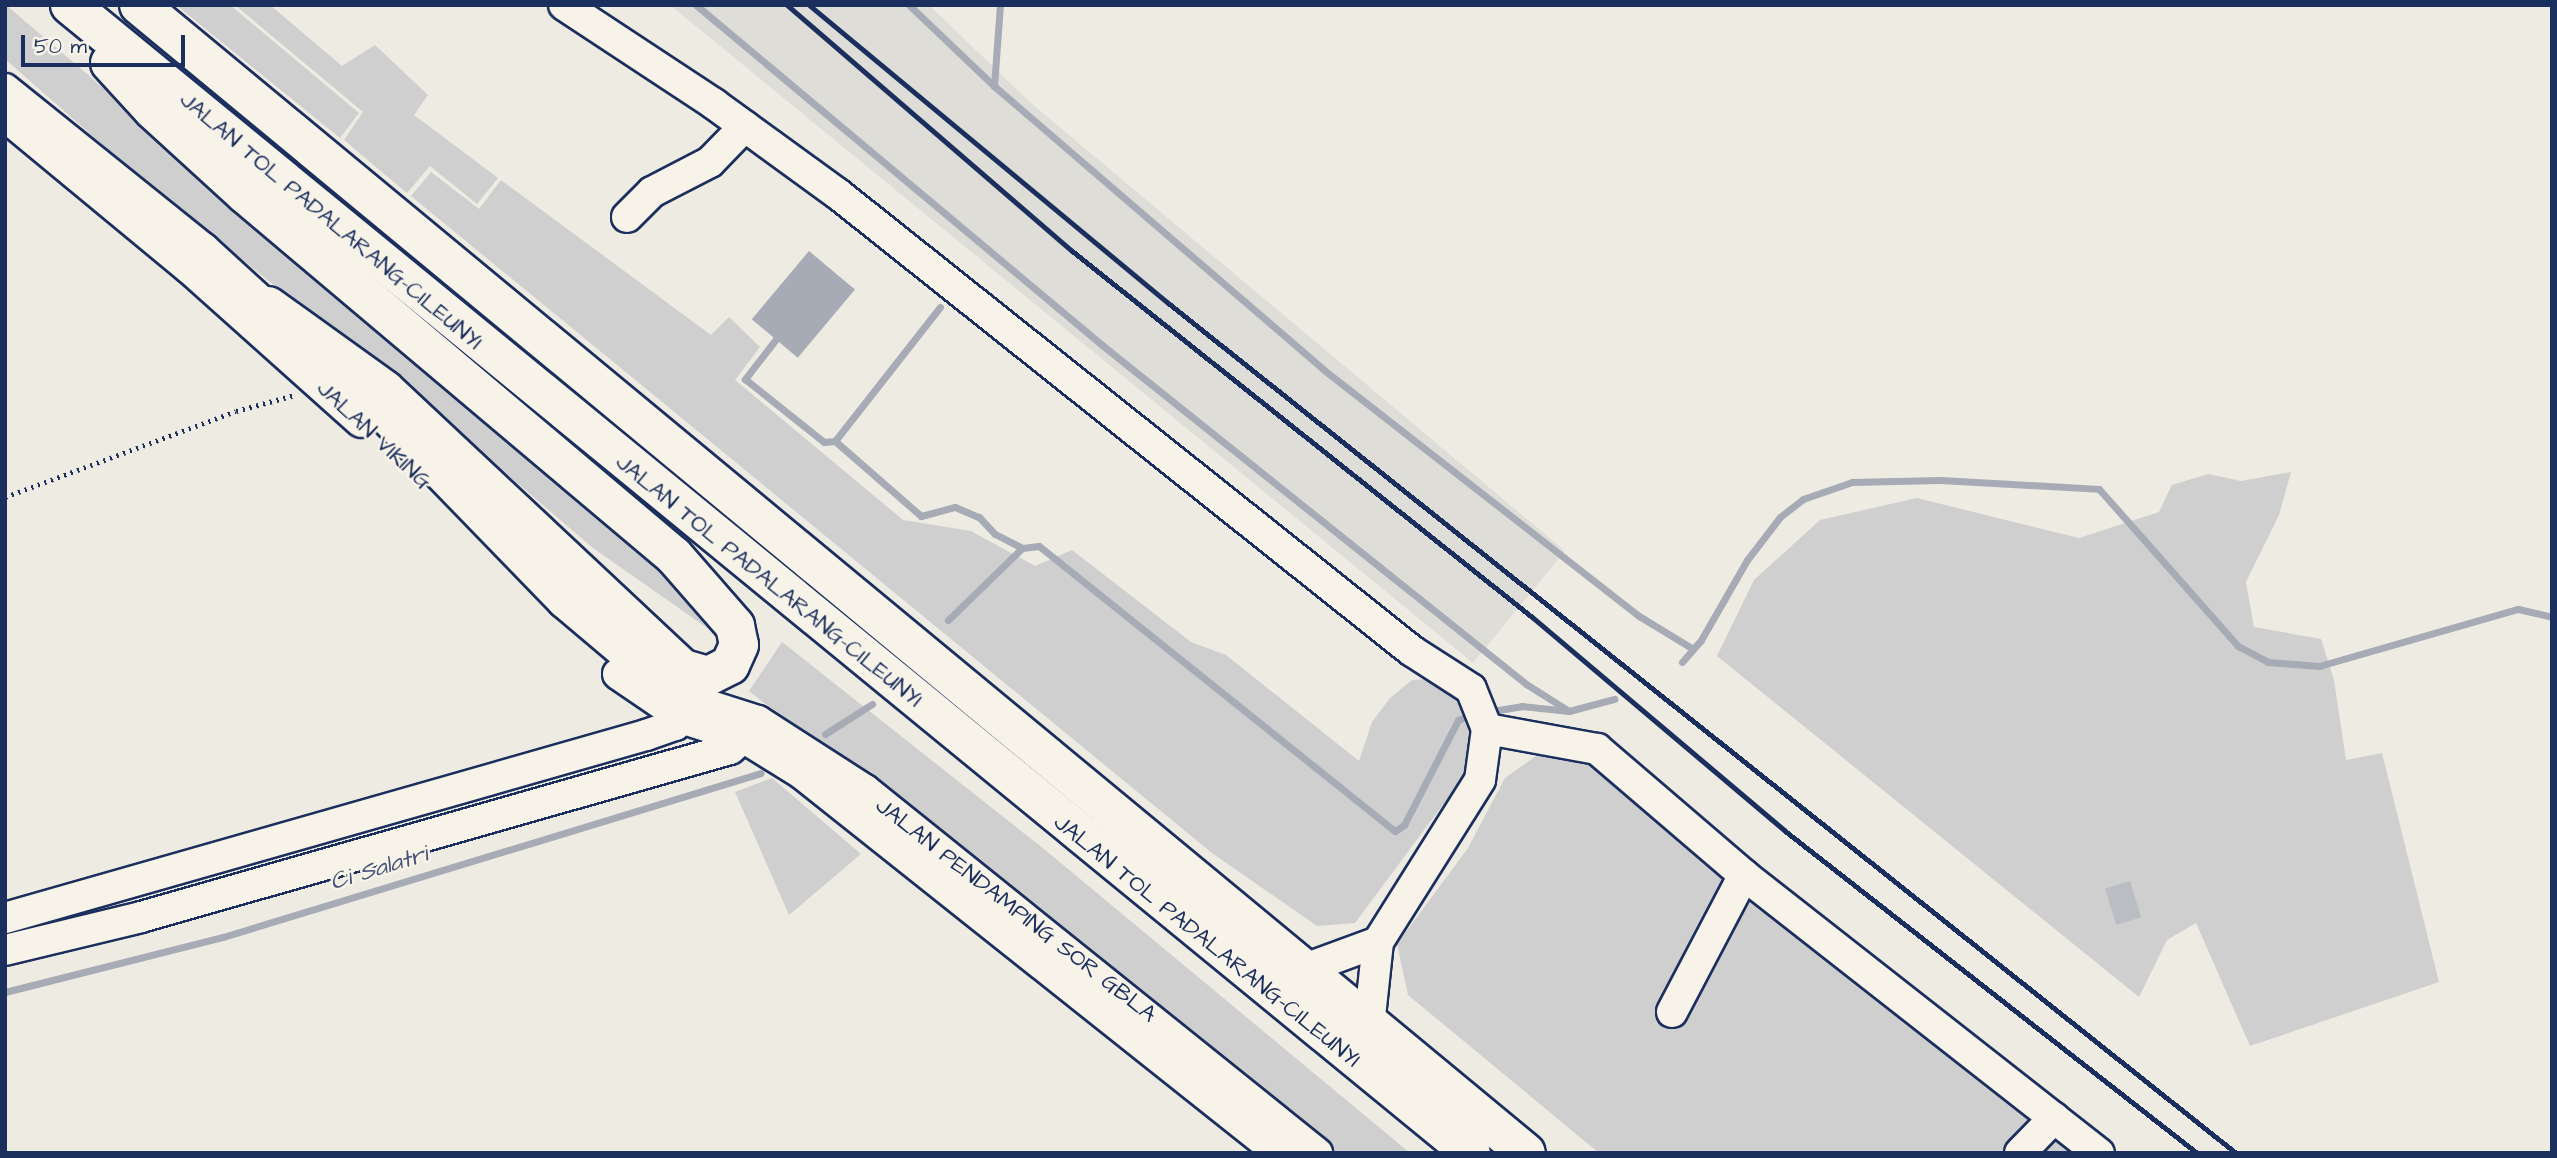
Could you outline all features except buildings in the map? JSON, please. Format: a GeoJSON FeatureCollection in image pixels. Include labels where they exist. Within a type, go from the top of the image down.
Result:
{"type":"FeatureCollection","features":[{"type":"Feature","properties":{"kind":"highway"},"geometry":{"type":"LineString","coordinates":[[56,5],[153,110],[313,253],[674,556],[735,626],[738,645],[730,664],[708,676],[683,669],[385,390],[268,306]]}},
{"type":"Feature","properties":{"kind":"highway","name":"JALAN TOL PADALARANG–CILEUNYI"},"geometry":{"type":"LineString","coordinates":[[70,5],[1471,1153]]}},
{"type":"Feature","properties":{"kind":"highway","name":"JALAN TOL PADALARANG–CILEUNYI"},"geometry":{"type":"LineString","coordinates":[[139,5],[1369,1026],[1526,1153]]}},
{"type":"Feature","properties":{"kind":"street"},"geometry":{"type":"LineString","coordinates":[[564,5],[744,126],[838,194],[1412,651],[1471,689],[1487,729],[1480,780],[1378,942],[1369,1026]]}},
{"type":"Feature","properties":{"kind":"street","name":"JALAN VIKING"},"geometry":{"type":"LineString","coordinates":[[5,89],[268,306],[353,386],[583,620],[689,710]]}},
{"type":"Feature","properties":{"kind":"street","name":"JALAN VIKING"},"geometry":{"type":"LineString","coordinates":[[5,116],[325,387],[436,493],[554,617],[630,685],[689,710],[752,730]]}},
{"type":"Feature","properties":{"kind":"street"},"geometry":{"type":"LineString","coordinates":[[627,217],[652,192],[710,162],[744,126]]}},
{"type":"Feature","properties":{"kind":"street"},"geometry":{"type":"LineString","coordinates":[[621,742],[636,718],[637,702],[630,685]]}},
{"type":"Feature","properties":{"kind":"street"},"geometry":{"type":"LineString","coordinates":[[5,918],[621,742],[689,710]]}},
{"type":"Feature","properties":{"kind":"street"},"geometry":{"type":"LineString","coordinates":[[1487,729],[1597,749],[1744,875],[2099,1153]]}},
{"type":"Feature","properties":{"kind":"street"},"geometry":{"type":"LineString","coordinates":[[5,950],[141,917],[730,749],[752,730]]}},
{"type":"Feature","properties":{"kind":"street","name":"JALAN PENDAMPING SOR GBLA"},"geometry":{"type":"LineString","coordinates":[[752,730],[801,773],[865,821],[1279,1153]]}},
{"type":"Feature","properties":{"kind":"street","name":"JALAN PENDAMPING SOR GBLA"},"geometry":{"type":"LineString","coordinates":[[752,730],[865,790],[1317,1153]]}},
{"type":"Feature","properties":{"kind":"street"},"geometry":{"type":"LineString","coordinates":[[1672,1012],[1744,875]]}},
{"type":"Feature","properties":{"kind":"street"},"geometry":{"type":"LineString","coordinates":[[1302,970],[1378,942]]}},
{"type":"Feature","properties":{"kind":"street"},"geometry":{"type":"LineString","coordinates":[[2020,1153],[2054,1118]]}},
{"type":"Feature","properties":{"kind":"path"},"geometry":{"type":"LineString","coordinates":[[5,497],[236,411],[325,387]]}},
{"type":"Feature","properties":{"kind":"shaded area"},"geometry":{"type":"Polygon","coordinates":[[[6,5],[686,584],[714,620],[710,630],[593,548],[466,439],[138,176],[5,59],[6,5]]]}},
{"type":"Feature","properties":{"kind":"shaded area"},"geometry":{"type":"Polygon","coordinates":[[[176,5],[230,5],[359,113],[340,138],[176,5]]]}},
{"type":"Feature","properties":{"kind":"shaded area"},"geometry":{"type":"Polygon","coordinates":[[[235,5],[270,5],[342,66],[375,45],[428,95],[414,115],[498,178],[477,204],[430,166],[407,193],[344,140],[363,112],[235,5]]]}},
{"type":"Feature","properties":{"kind":"shaded area"},"geometry":{"type":"Polygon","coordinates":[[[670,5],[929,5],[1032,104],[1565,551],[1473,663],[670,5]]]}},
{"type":"Feature","properties":{"kind":"shaded area"},"geometry":{"type":"Polygon","coordinates":[[[431,172],[479,209],[501,180],[711,335],[729,317],[760,347],[735,380],[903,520],[971,531],[1035,566],[1072,550],[1191,642],[1226,655],[1359,761],[1372,722],[1390,698],[1412,680],[1432,679],[1455,695],[1476,733],[1468,771],[1355,923],[1317,926],[1212,853],[411,196],[431,172]]]}},
{"type":"Feature","properties":{"kind":"shaded area"},"geometry":{"type":"Polygon","coordinates":[[[809,251],[855,290],[798,358],[752,319],[809,251]]]}},
{"type":"Feature","properties":{"kind":"shaded area"},"geometry":{"type":"Polygon","coordinates":[[[2291,472],[2279,515],[2246,582],[2254,627],[2321,639],[2334,680],[2346,760],[2382,753],[2439,982],[2250,1046],[2196,923],[2167,940],[2139,997],[1717,656],[1754,580],[1820,520],[1917,498],[2079,538],[2159,512],[2172,485],[2208,474],[2241,481],[2291,472]]]}},
{"type":"Feature","properties":{"kind":"shaded area"},"geometry":{"type":"Polygon","coordinates":[[[782,642],[1044,849],[1410,1153],[1330,1153],[749,691],[782,642]]]}},
{"type":"Feature","properties":{"kind":"shaded area"},"geometry":{"type":"Polygon","coordinates":[[[1547,748],[1592,765],[1722,880],[1822,946],[2085,1153],[1599,1153],[1408,995],[1397,944],[1468,848],[1505,778],[1547,748]]]}},
{"type":"Feature","properties":{"kind":"shaded area"},"geometry":{"type":"Polygon","coordinates":[[[772,778],[861,854],[789,915],[735,792],[772,778]]]}},
{"type":"Feature","properties":{"kind":"waterway"},"geometry":{"type":"LineString","coordinates":[[696,5],[1102,345],[1526,684],[1569,711]]}},
{"type":"Feature","properties":{"kind":"waterway"},"geometry":{"type":"LineString","coordinates":[[909,5],[994,86],[1324,370],[1639,616],[1693,649]]}},
{"type":"Feature","properties":{"kind":"waterway"},"geometry":{"type":"LineString","coordinates":[[994,86],[1000,5]]}},
{"type":"Feature","properties":{"kind":"waterway"},"geometry":{"type":"LineString","coordinates":[[940,307],[835,441],[921,516],[955,507],[979,517],[995,534],[1022,548],[1039,546],[1395,831],[1404,825],[1458,720],[1463,718]]}},
{"type":"Feature","properties":{"kind":"waterway"},"geometry":{"type":"LineString","coordinates":[[776,339],[745,379],[824,442],[835,441]]}},
{"type":"Feature","properties":{"kind":"waterway"},"geometry":{"type":"LineString","coordinates":[[1682,662],[1701,640],[1747,560],[1780,517],[1803,499],[1852,482],[1940,480],[2099,489],[2238,646],[2268,662],[2319,666],[2518,609],[2552,617]]}},
{"type":"Feature","properties":{"kind":"waterway","name":"Ci Salatri"},"geometry":{"type":"LineString","coordinates":[[948,620],[1022,548]]}},
{"type":"Feature","properties":{"kind":"waterway"},"geometry":{"type":"LineString","coordinates":[[1498,710],[1522,706],[1569,711],[1614,699]]}},
{"type":"Feature","properties":{"kind":"waterway","name":"Ci Salatri"},"geometry":{"type":"LineString","coordinates":[[825,734],[872,704]]}},
{"type":"Feature","properties":{"kind":"waterway","name":"Ci Salatri"},"geometry":{"type":"LineString","coordinates":[[5,992],[223,937],[761,773]]}},
{"type":"Feature","properties":{"kind":"railway"},"geometry":{"type":"LineString","coordinates":[[787,5],[1072,251],[1532,617],[1785,831],[2197,1153]]}},
{"type":"Feature","properties":{"kind":"railway"},"geometry":{"type":"LineString","coordinates":[[809,5],[1168,303],[2236,1153]]}}]}
